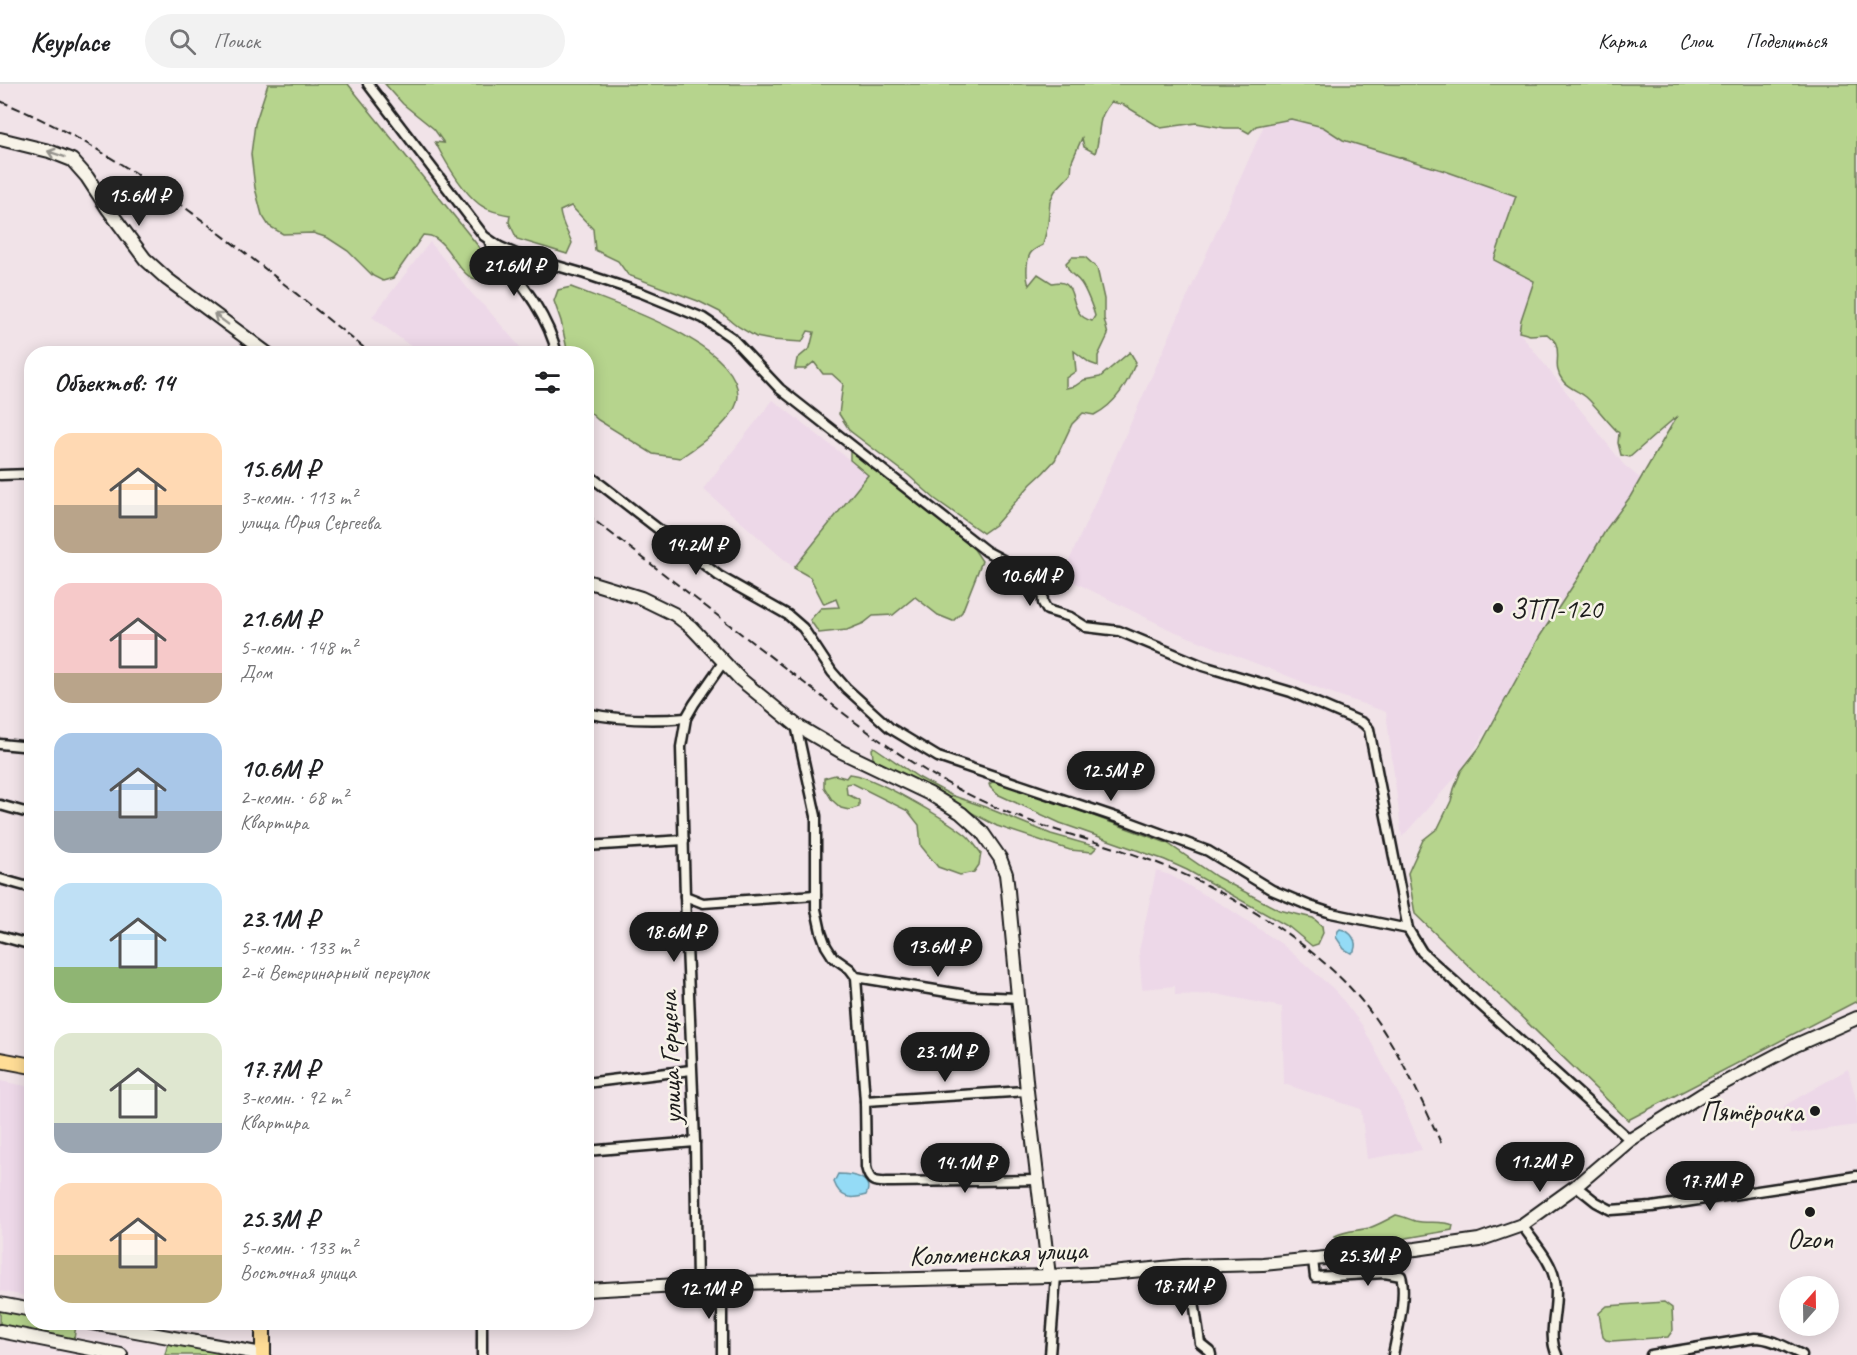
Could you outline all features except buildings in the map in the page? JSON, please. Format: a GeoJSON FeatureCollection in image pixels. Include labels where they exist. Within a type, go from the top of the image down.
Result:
{"type":"FeatureCollection","features":[{"type":"Feature","properties":{"kind":"main road"},"geometry":{"type":"LineString","coordinates":[[0,139],[49,151],[72,160],[87,177],[145,259],[167,279],[257,346]]}},
{"type":"Feature","properties":{"kind":"main road"},"geometry":{"type":"LineString","coordinates":[[594,583],[641,598],[668,610],[691,627],[740,679],[796,725],[842,752],[930,794],[961,813],[982,832],[1000,858],[1006,874],[1037,1180],[1052,1276]]}},
{"type":"Feature","properties":{"kind":"main road","name":"Коломенская улица"},"geometry":{"type":"LineString","coordinates":[[594,1290],[697,1284],[1052,1276],[1189,1266],[1263,1264],[1452,1245],[1502,1233],[1522,1224],[1576,1186],[1630,1140],[1713,1088],[1857,1018]]}},
{"type":"Feature","properties":{"kind":"main road"},"geometry":{"type":"LineString","coordinates":[[0,1060],[24,1064]]}},
{"type":"Feature","properties":{"kind":"main road"},"geometry":{"type":"LineString","coordinates":[[0,1304],[24,1308]]}},
{"type":"Feature","properties":{"kind":"main road"},"geometry":{"type":"LineString","coordinates":[[128,1330],[257,1354],[262,1330]]}},
{"type":"Feature","properties":{"kind":"main road"},"geometry":{"type":"LineString","coordinates":[[0,1331],[121,1355]]}},
{"type":"Feature","properties":{"kind":"street"},"geometry":{"type":"LineString","coordinates":[[368,84],[537,306],[555,346]]}},
{"type":"Feature","properties":{"kind":"street"},"geometry":{"type":"LineString","coordinates":[[484,236],[516,254],[642,293],[703,318],[730,337],[780,389],[986,551],[1031,575],[1042,585],[1043,603],[1047,610],[1070,617],[1086,627],[1119,632],[1203,666],[1291,692],[1364,723],[1369,729],[1408,929],[1422,952],[1630,1140]]}},
{"type":"Feature","properties":{"kind":"street"},"geometry":{"type":"LineString","coordinates":[[0,475],[24,474]]}},
{"type":"Feature","properties":{"kind":"street"},"geometry":{"type":"LineString","coordinates":[[594,479],[718,576],[788,615],[802,628],[846,688],[890,728],[938,757],[1208,851],[1272,890],[1310,906],[1331,913],[1408,929]]}},
{"type":"Feature","properties":{"kind":"street","name":"улица Герцена"},"geometry":{"type":"LineString","coordinates":[[697,1284],[695,1142],[681,747],[686,718],[724,661]]}},
{"type":"Feature","properties":{"kind":"street"},"geometry":{"type":"LineString","coordinates":[[594,714],[661,721],[686,718]]}},
{"type":"Feature","properties":{"kind":"street"},"geometry":{"type":"LineString","coordinates":[[796,725],[816,816],[816,909],[820,932],[833,957],[850,969],[856,977],[868,1177],[874,1182],[1037,1180]]}},
{"type":"Feature","properties":{"kind":"street"},"geometry":{"type":"LineString","coordinates":[[0,744],[24,746]]}},
{"type":"Feature","properties":{"kind":"street"},"geometry":{"type":"LineString","coordinates":[[0,805],[24,812]]}},
{"type":"Feature","properties":{"kind":"street"},"geometry":{"type":"LineString","coordinates":[[594,846],[684,840]]}},
{"type":"Feature","properties":{"kind":"street"},"geometry":{"type":"LineString","coordinates":[[0,879],[24,886]]}},
{"type":"Feature","properties":{"kind":"street"},"geometry":{"type":"LineString","coordinates":[[685,896],[703,903],[816,895]]}},
{"type":"Feature","properties":{"kind":"street"},"geometry":{"type":"LineString","coordinates":[[0,936],[24,943]]}},
{"type":"Feature","properties":{"kind":"street"},"geometry":{"type":"LineString","coordinates":[[856,977],[972,996],[1018,998]]}},
{"type":"Feature","properties":{"kind":"street"},"geometry":{"type":"LineString","coordinates":[[594,1082],[691,1070]]}},
{"type":"Feature","properties":{"kind":"street"},"geometry":{"type":"LineString","coordinates":[[865,1101],[1027,1091]]}},
{"type":"Feature","properties":{"kind":"street"},"geometry":{"type":"LineString","coordinates":[[594,1150],[695,1142]]}},
{"type":"Feature","properties":{"kind":"street"},"geometry":{"type":"LineString","coordinates":[[1576,1186],[1596,1202],[1611,1210],[1652,1207],[1857,1176]]}},
{"type":"Feature","properties":{"kind":"street"},"geometry":{"type":"LineString","coordinates":[[1522,1224],[1545,1256],[1555,1281],[1552,1345],[1557,1355]]}},
{"type":"Feature","properties":{"kind":"street"},"geometry":{"type":"LineString","coordinates":[[1313,1260],[1315,1277],[1385,1273],[1401,1276],[1402,1299],[1393,1355]]}},
{"type":"Feature","properties":{"kind":"street"},"geometry":{"type":"LineString","coordinates":[[1189,1266],[1200,1343],[1210,1351],[1211,1355]]}},
{"type":"Feature","properties":{"kind":"street"},"geometry":{"type":"LineString","coordinates":[[1050,1355],[1052,1276]]}},
{"type":"Feature","properties":{"kind":"street"},"geometry":{"type":"LineString","coordinates":[[722,1284],[722,1355]]}},
{"type":"Feature","properties":{"kind":"street"},"geometry":{"type":"LineString","coordinates":[[482,1330],[482,1355]]}},
{"type":"Feature","properties":{"kind":"street"},"geometry":{"type":"LineString","coordinates":[[1651,1355],[1755,1338],[1776,1342],[1802,1355]]}},
{"type":"Feature","properties":{"kind":"shaded area"},"geometry":{"type":"Polygon","coordinates":[[[1274,103],[1517,196],[1494,260],[1534,281],[1519,332],[1624,465],[1641,479],[1461,771],[1402,837],[1386,712],[1171,630],[1066,578],[1064,572],[1274,103]]]}},
{"type":"Feature","properties":{"kind":"shaded area"},"geometry":{"type":"Polygon","coordinates":[[[430,242],[473,295],[519,346],[410,346],[372,317],[430,242]]]}},
{"type":"Feature","properties":{"kind":"shaded area"},"geometry":{"type":"Polygon","coordinates":[[[773,400],[869,475],[794,568],[703,489],[773,400]]]}},
{"type":"Feature","properties":{"kind":"shaded area"},"geometry":{"type":"Polygon","coordinates":[[[1156,871],[1170,875],[1231,910],[1283,945],[1336,991],[1362,1025],[1401,1099],[1422,1150],[1367,1159],[1361,1109],[1284,1084],[1282,1007],[1216,994],[1175,995],[1175,986],[1142,989],[1139,951],[1156,871]]]}},
{"type":"Feature","properties":{"kind":"shaded area"},"geometry":{"type":"Polygon","coordinates":[[[1848,1069],[1857,1103],[1857,1125],[1791,1134],[1784,1106],[1848,1069]]]}},
{"type":"Feature","properties":{"kind":"shaded area"},"geometry":{"type":"Polygon","coordinates":[[[0,1081],[24,1086],[24,1296],[0,1291],[0,1081]]]}},
{"type":"Feature","properties":{"kind":"green space"},"geometry":{"type":"Polygon","coordinates":[[[268,84],[348,84],[479,247],[491,265],[489,276],[480,279],[472,278],[465,273],[440,242],[432,236],[423,235],[393,278],[383,281],[373,276],[348,251],[328,238],[313,233],[283,234],[269,226],[262,215],[255,188],[251,154],[255,124],[268,84]]]}},
{"type":"Feature","properties":{"kind":"green space"},"geometry":{"type":"Polygon","coordinates":[[[385,84],[1857,84],[1857,1001],[1628,1120],[1415,914],[1408,873],[1423,840],[1438,828],[1451,801],[1461,771],[1479,748],[1540,636],[1607,528],[1630,497],[1677,416],[1630,457],[1621,455],[1618,443],[1619,433],[1586,397],[1568,386],[1560,376],[1555,341],[1547,334],[1530,335],[1519,332],[1534,281],[1494,260],[1516,196],[1445,171],[1343,140],[1323,127],[1291,119],[1256,126],[1249,133],[1240,128],[1196,123],[1161,128],[1124,105],[1111,102],[1101,118],[1095,153],[1084,147],[1082,138],[1072,161],[1071,174],[1055,191],[1050,201],[1043,245],[1034,249],[1030,254],[1027,278],[1029,285],[1038,274],[1052,283],[1061,282],[1067,285],[1078,312],[1092,321],[1095,316],[1087,294],[1081,283],[1069,271],[1066,263],[1072,257],[1085,257],[1097,268],[1104,299],[1104,319],[1108,335],[1098,356],[1098,366],[1074,351],[1076,371],[1066,378],[1066,388],[1075,386],[1084,380],[1100,377],[1130,352],[1136,362],[1125,386],[1115,399],[1094,415],[1083,413],[1072,424],[1055,460],[996,524],[983,533],[935,499],[908,475],[850,431],[839,414],[843,384],[832,374],[823,374],[814,362],[805,369],[795,369],[797,359],[810,348],[814,332],[808,331],[802,342],[756,337],[720,312],[698,301],[628,275],[618,261],[595,250],[593,229],[571,206],[560,211],[572,243],[567,254],[517,239],[509,222],[510,215],[486,208],[472,198],[435,142],[444,143],[434,129],[403,104],[385,84]]]}},
{"type":"Feature","properties":{"kind":"green space"},"geometry":{"type":"Polygon","coordinates":[[[571,287],[642,315],[696,342],[718,359],[733,377],[738,396],[731,414],[715,432],[680,458],[653,454],[598,420],[594,416],[594,346],[566,346],[554,301],[558,290],[571,287]]]}},
{"type":"Feature","properties":{"kind":"green space"},"geometry":{"type":"Polygon","coordinates":[[[850,448],[974,549],[982,561],[962,612],[953,621],[938,615],[915,597],[893,615],[873,616],[864,623],[847,630],[819,633],[810,620],[821,608],[839,607],[836,599],[824,604],[810,577],[794,568],[868,475],[850,460],[850,448]]]}},
{"type":"Feature","properties":{"kind":"green space"},"geometry":{"type":"Polygon","coordinates":[[[874,747],[918,777],[951,795],[1051,834],[1097,847],[1092,852],[1070,850],[997,826],[875,762],[872,749],[874,747]]]}},
{"type":"Feature","properties":{"kind":"green space"},"geometry":{"type":"Polygon","coordinates":[[[849,774],[874,781],[891,789],[966,835],[981,853],[979,865],[974,872],[960,875],[938,867],[921,846],[919,825],[908,811],[852,783],[846,784],[847,794],[859,800],[859,807],[849,810],[841,808],[832,800],[824,787],[824,778],[835,775],[846,778],[849,774]]]}},
{"type":"Feature","properties":{"kind":"green space"},"geometry":{"type":"Polygon","coordinates":[[[994,781],[1167,843],[1217,877],[1279,910],[1313,918],[1322,926],[1323,933],[1318,944],[1312,946],[1289,927],[1187,870],[1060,823],[997,794],[989,784],[994,781]]]}},
{"type":"Feature","properties":{"kind":"green space"},"geometry":{"type":"Polygon","coordinates":[[[1396,1215],[1420,1222],[1453,1225],[1452,1230],[1395,1240],[1350,1243],[1335,1236],[1369,1228],[1396,1215]]]}},
{"type":"Feature","properties":{"kind":"green space"},"geometry":{"type":"Polygon","coordinates":[[[1664,1302],[1672,1308],[1673,1330],[1668,1337],[1612,1341],[1603,1337],[1599,1313],[1607,1306],[1664,1302]]]}},
{"type":"Feature","properties":{"kind":"green space"},"geometry":{"type":"Polygon","coordinates":[[[0,1310],[24,1315],[24,1330],[0,1325],[0,1310]]]}},
{"type":"Feature","properties":{"kind":"green space"},"geometry":{"type":"Polygon","coordinates":[[[26,1330],[75,1330],[74,1339],[26,1330]]]}},
{"type":"Feature","properties":{"kind":"green space"},"geometry":{"type":"Polygon","coordinates":[[[168,1343],[232,1355],[165,1355],[168,1343]]]}},
{"type":"Feature","properties":{"kind":"water"},"geometry":{"type":"Polygon","coordinates":[[[1340,929],[1353,937],[1355,947],[1351,953],[1344,949],[1336,937],[1340,929]]]}},
{"type":"Feature","properties":{"kind":"water"},"geometry":{"type":"Polygon","coordinates":[[[838,1174],[865,1180],[868,1189],[866,1195],[850,1197],[839,1191],[834,1182],[838,1174]]]}},
{"type":"Feature","properties":{"kind":"railway"},"geometry":{"type":"LineString","coordinates":[[0,101],[51,124],[148,182],[194,214],[362,346]]}},
{"type":"Feature","properties":{"kind":"railway"},"geometry":{"type":"LineString","coordinates":[[594,520],[859,725],[926,771],[977,799],[1017,816],[1130,853],[1199,882],[1256,913],[1310,951],[1354,992],[1381,1027],[1403,1064],[1441,1143]]}},
{"type":"Feature","properties":{"kind":"place","name":"ЗТП-120"},"geometry":{"type":"Point","coordinates":[1498,608]}},
{"type":"Feature","properties":{"kind":"place","name":"Пятёрочка"},"geometry":{"type":"Point","coordinates":[1815,1111]}},
{"type":"Feature","properties":{"kind":"place","name":"Ozon"},"geometry":{"type":"Point","coordinates":[1810,1212]}}]}
